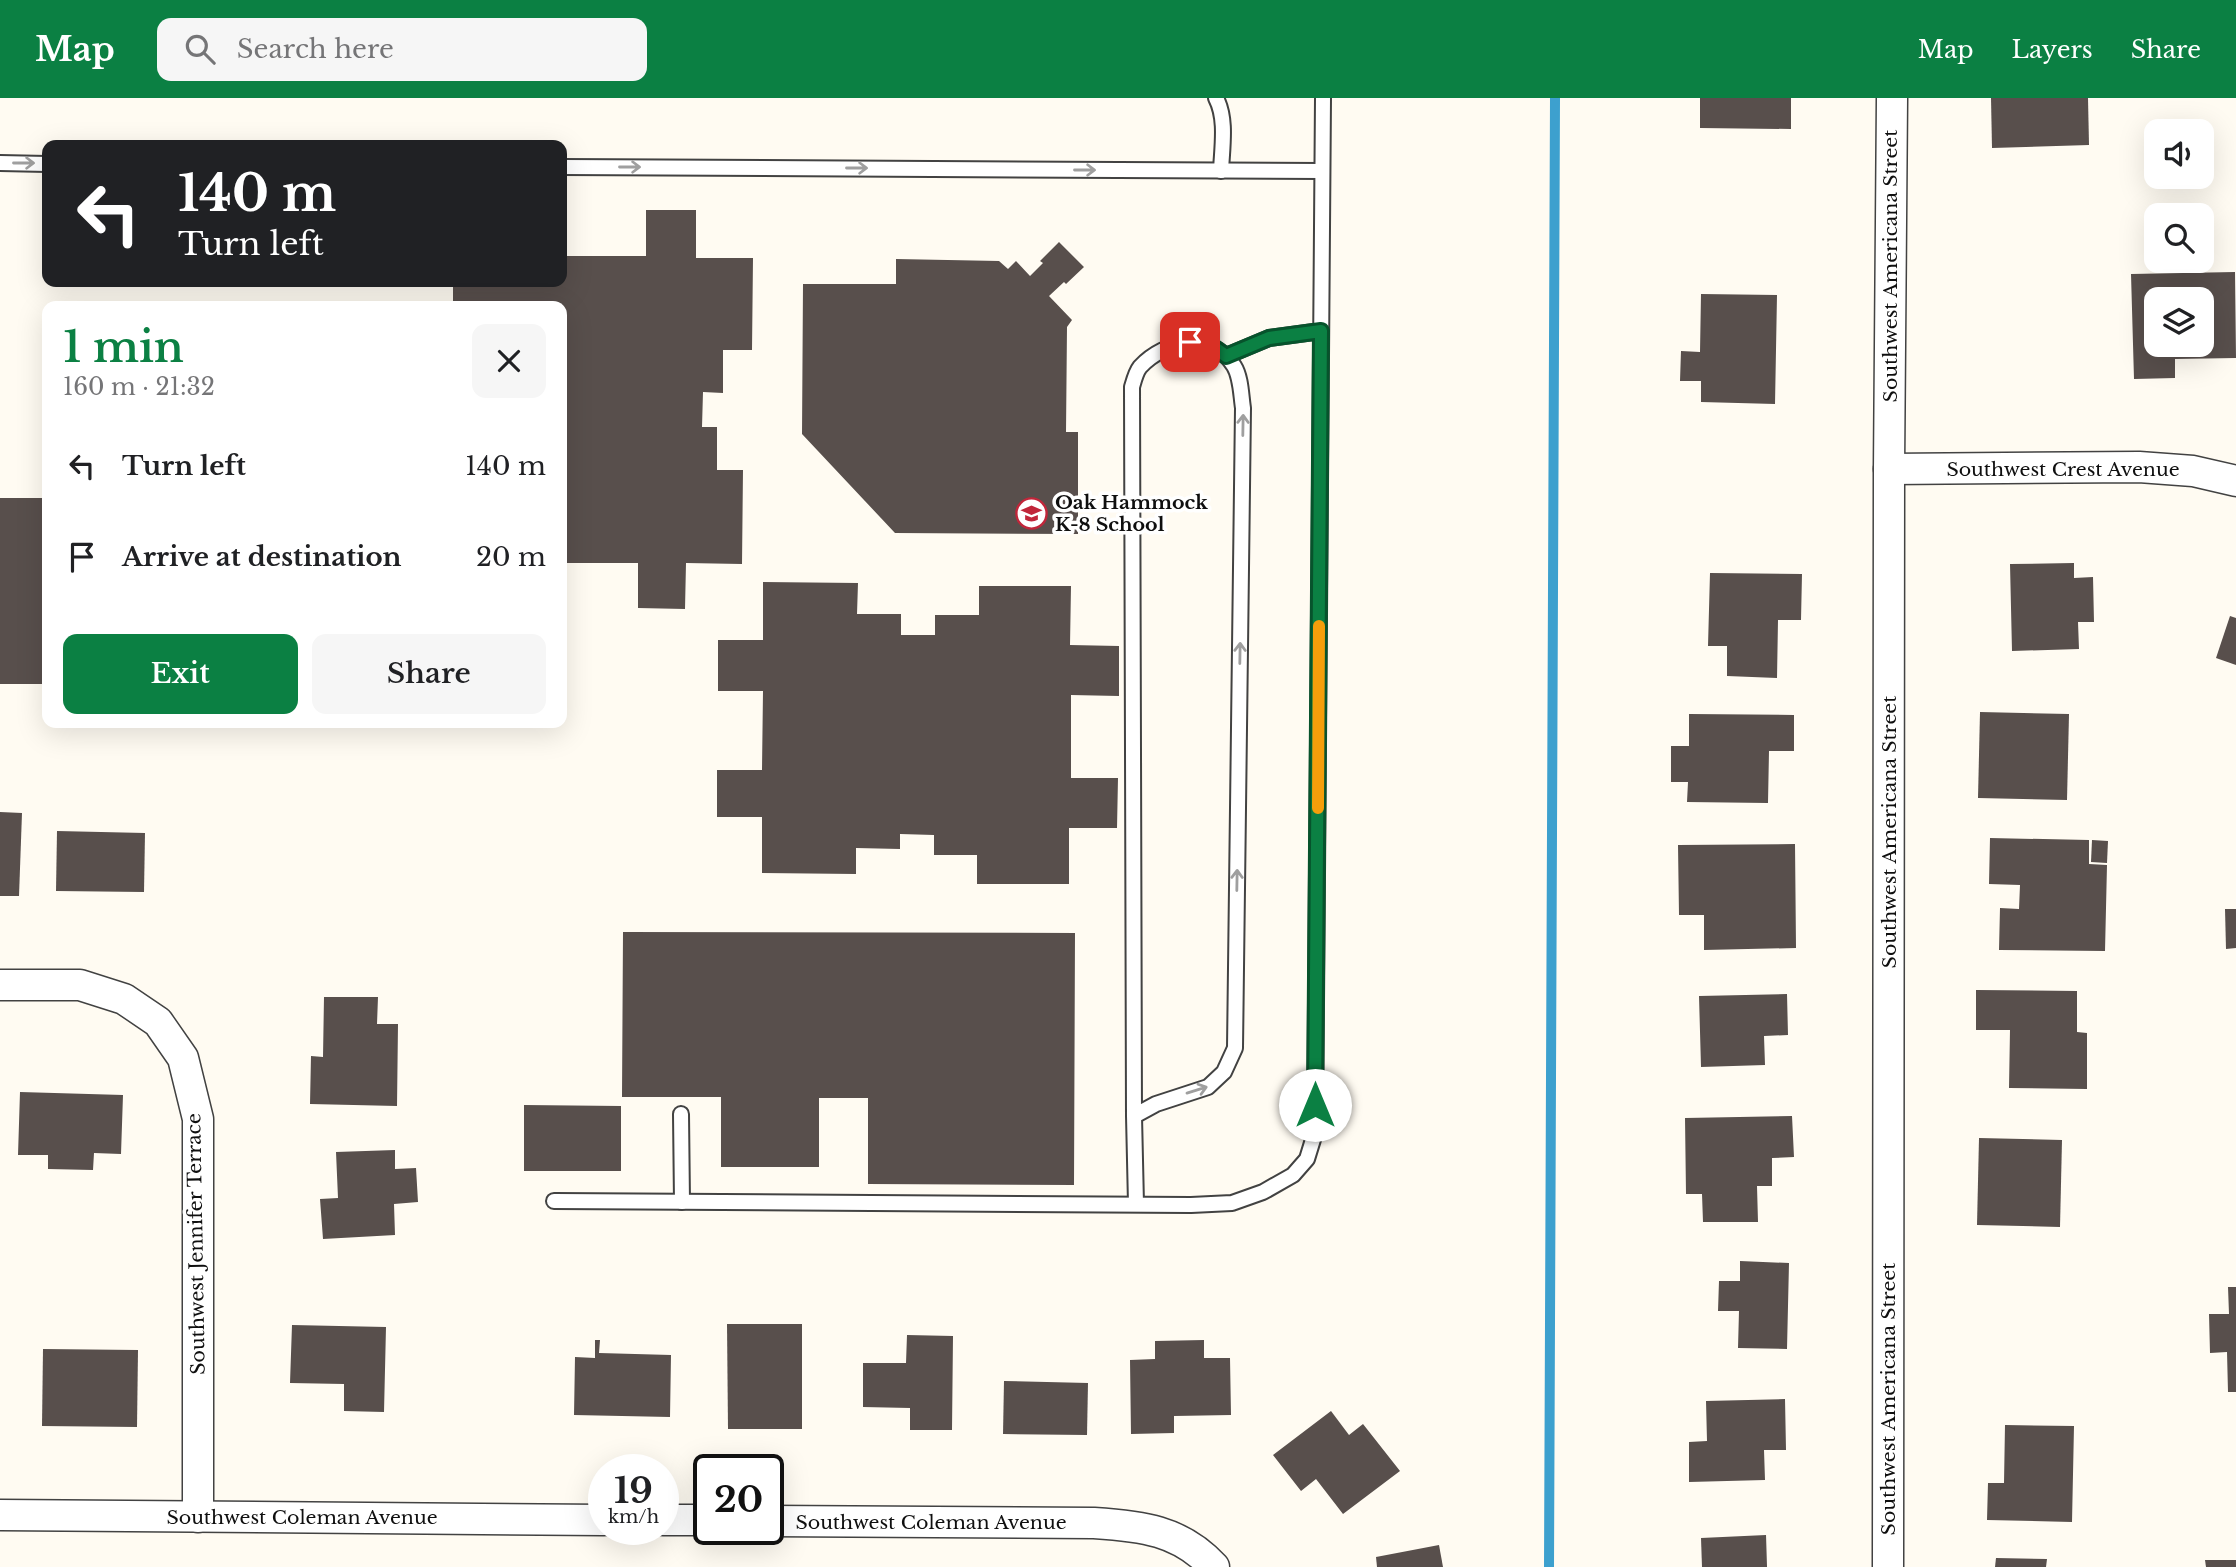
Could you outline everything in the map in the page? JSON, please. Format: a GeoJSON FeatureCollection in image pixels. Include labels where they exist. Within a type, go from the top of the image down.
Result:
{"type":"FeatureCollection","features":[{"type":"Feature","properties":{"kind":"street","name":"Southwest Americana Street"},"geometry":{"type":"LineString","coordinates":[[1888,1567],[1892,98]]}},
{"type":"Feature","properties":{"kind":"street","name":"Southwest Crest Avenue"},"geometry":{"type":"LineString","coordinates":[[1889,469],[2139,467],[2193,471],[2236,481]]}},
{"type":"Feature","properties":{"kind":"street","name":"Southwest Jennifer Terrace"},"geometry":{"type":"LineString","coordinates":[[0,985],[80,985],[124,999],[158,1022],[183,1058],[198,1119],[198,1517]]}},
{"type":"Feature","properties":{"kind":"street","name":"Southwest Coleman Avenue"},"geometry":{"type":"LineString","coordinates":[[0,1516],[588,1520]]}},
{"type":"Feature","properties":{"kind":"street","name":"Southwest Coleman Avenue"},"geometry":{"type":"LineString","coordinates":[[784,1521],[1130,1525],[1164,1532],[1187,1544],[1214,1567]]}},
{"type":"Feature","properties":{"kind":"lane"},"geometry":{"type":"LineString","coordinates":[[1216,98],[1221,108],[1221,171]]}},
{"type":"Feature","properties":{"kind":"lane"},"geometry":{"type":"LineString","coordinates":[[554,1201],[1232,1203],[1263,1192],[1293,1175],[1307,1159],[1315,1133],[1323,98]]}},
{"type":"Feature","properties":{"kind":"lane"},"geometry":{"type":"LineString","coordinates":[[0,163],[42,164]]}},
{"type":"Feature","properties":{"kind":"lane"},"geometry":{"type":"LineString","coordinates":[[567,167],[1322,171]]}},
{"type":"Feature","properties":{"kind":"lane"},"geometry":{"type":"LineString","coordinates":[[1226,356],[1269,338],[1321,331]]}},
{"type":"Feature","properties":{"kind":"lane"},"geometry":{"type":"LineString","coordinates":[[1134,1116],[1156,1104],[1208,1087],[1224,1072],[1235,1048],[1243,408],[1235,366],[1211,345],[1190,342],[1172,345],[1157,353],[1138,369],[1132,387],[1134,1116],[1136,1204]]}},
{"type":"Feature","properties":{"kind":"lane"},"geometry":{"type":"LineString","coordinates":[[681,1114],[682,1202]]}},
{"type":"Feature","properties":{"kind":"building"},"geometry":{"type":"Polygon","coordinates":[[[1700,98],[1791,98],[1791,129],[1700,128],[1700,98]]]}},
{"type":"Feature","properties":{"kind":"building"},"geometry":{"type":"Polygon","coordinates":[[[1991,98],[2088,98],[2089,145],[1992,148],[1991,98]]]}},
{"type":"Feature","properties":{"kind":"building"},"geometry":{"type":"Polygon","coordinates":[[[646,210],[696,210],[696,258],[753,258],[752,350],[723,350],[723,393],[703,392],[702,427],[717,427],[717,470],[743,470],[742,564],[686,563],[685,609],[638,608],[638,563],[567,563],[567,301],[453,301],[453,287],[567,287],[567,256],[646,256],[646,210]]]}},
{"type":"Feature","properties":{"kind":"building"},"geometry":{"type":"Polygon","coordinates":[[[1059,242],[1084,267],[1049,296],[1072,320],[1067,327],[1066,432],[1078,432],[1078,534],[895,533],[802,434],[803,284],[896,284],[896,259],[999,261],[1008,269],[1016,261],[1030,276],[1043,263],[1040,261],[1059,242]]]}},
{"type":"Feature","properties":{"kind":"building"},"geometry":{"type":"Polygon","coordinates":[[[2235,272],[2236,358],[2175,359],[2175,378],[2134,379],[2131,274],[2235,272]]]}},
{"type":"Feature","properties":{"kind":"building"},"geometry":{"type":"Polygon","coordinates":[[[1701,294],[1777,295],[1775,404],[1701,402],[1701,381],[1680,381],[1681,351],[1700,352],[1701,294]]]}},
{"type":"Feature","properties":{"kind":"building"},"geometry":{"type":"Polygon","coordinates":[[[0,498],[42,498],[42,684],[0,684],[0,498]]]}},
{"type":"Feature","properties":{"kind":"building"},"geometry":{"type":"Polygon","coordinates":[[[2074,563],[2074,578],[2093,577],[2094,622],[2078,622],[2079,649],[2012,651],[2010,564],[2074,563]]]}},
{"type":"Feature","properties":{"kind":"building"},"geometry":{"type":"Polygon","coordinates":[[[1710,573],[1802,574],[1801,620],[1778,620],[1777,678],[1727,676],[1727,646],[1708,646],[1710,573]]]}},
{"type":"Feature","properties":{"kind":"building"},"geometry":{"type":"Polygon","coordinates":[[[763,582],[858,583],[857,614],[901,614],[901,635],[935,635],[935,615],[979,615],[979,586],[1071,586],[1070,645],[1119,646],[1119,696],[1071,695],[1071,778],[1118,778],[1117,828],[1069,828],[1069,884],[977,884],[977,855],[934,855],[934,835],[900,834],[900,849],[856,848],[856,874],[762,873],[762,817],[717,817],[717,770],[762,770],[763,691],[718,691],[718,640],[763,640],[763,582]]]}},
{"type":"Feature","properties":{"kind":"building"},"geometry":{"type":"Polygon","coordinates":[[[2230,616],[2236,618],[2236,665],[2216,658],[2230,616]]]}},
{"type":"Feature","properties":{"kind":"building"},"geometry":{"type":"Polygon","coordinates":[[[1980,712],[2069,714],[2067,800],[1978,798],[1980,712]]]}},
{"type":"Feature","properties":{"kind":"building"},"geometry":{"type":"Polygon","coordinates":[[[1689,714],[1794,715],[1794,751],[1769,751],[1768,803],[1687,802],[1688,782],[1671,782],[1671,746],[1689,746],[1689,714]]]}},
{"type":"Feature","properties":{"kind":"building"},"geometry":{"type":"Polygon","coordinates":[[[0,812],[22,813],[19,896],[0,896],[0,812]]]}},
{"type":"Feature","properties":{"kind":"building"},"geometry":{"type":"Polygon","coordinates":[[[57,831],[145,833],[144,892],[56,891],[57,831]]]}},
{"type":"Feature","properties":{"kind":"building"},"geometry":{"type":"Polygon","coordinates":[[[1990,838],[2089,840],[2089,864],[2107,865],[2105,951],[1999,950],[2000,908],[2019,909],[2020,885],[1989,884],[1990,838]]]}},
{"type":"Feature","properties":{"kind":"building"},"geometry":{"type":"Polygon","coordinates":[[[2092,840],[2108,841],[2107,863],[2091,862],[2092,840]]]}},
{"type":"Feature","properties":{"kind":"building"},"geometry":{"type":"Polygon","coordinates":[[[1795,844],[1796,948],[1704,950],[1704,915],[1679,915],[1678,845],[1795,844]]]}},
{"type":"Feature","properties":{"kind":"building"},"geometry":{"type":"Polygon","coordinates":[[[2225,909],[2236,909],[2236,948],[2226,949],[2225,909]]]}},
{"type":"Feature","properties":{"kind":"building"},"geometry":{"type":"Polygon","coordinates":[[[623,932],[1075,933],[1074,1185],[868,1184],[868,1098],[819,1098],[819,1167],[721,1167],[721,1097],[622,1097],[623,932]]]}},
{"type":"Feature","properties":{"kind":"building"},"geometry":{"type":"Polygon","coordinates":[[[1976,990],[2077,991],[2077,1032],[2087,1033],[2087,1089],[2009,1088],[2010,1030],[1976,1030],[1976,990]]]}},
{"type":"Feature","properties":{"kind":"building"},"geometry":{"type":"Polygon","coordinates":[[[1787,994],[1788,1035],[1764,1036],[1765,1065],[1701,1067],[1699,996],[1787,994]]]}},
{"type":"Feature","properties":{"kind":"building"},"geometry":{"type":"Polygon","coordinates":[[[324,997],[378,997],[377,1024],[398,1024],[397,1106],[310,1104],[311,1056],[323,1057],[324,997]]]}},
{"type":"Feature","properties":{"kind":"building"},"geometry":{"type":"Polygon","coordinates":[[[20,1092],[123,1095],[121,1154],[94,1153],[93,1170],[48,1169],[48,1155],[18,1155],[20,1092]]]}},
{"type":"Feature","properties":{"kind":"building"},"geometry":{"type":"Polygon","coordinates":[[[524,1105],[621,1106],[621,1171],[524,1171],[524,1105]]]}},
{"type":"Feature","properties":{"kind":"building"},"geometry":{"type":"Polygon","coordinates":[[[1792,1116],[1794,1157],[1772,1158],[1772,1186],[1757,1186],[1758,1222],[1703,1222],[1702,1194],[1686,1194],[1685,1118],[1792,1116]]]}},
{"type":"Feature","properties":{"kind":"building"},"geometry":{"type":"Polygon","coordinates":[[[1979,1138],[2062,1140],[2060,1227],[1977,1225],[1979,1138]]]}},
{"type":"Feature","properties":{"kind":"building"},"geometry":{"type":"Polygon","coordinates":[[[395,1150],[395,1169],[416,1168],[418,1202],[394,1204],[395,1235],[323,1239],[320,1199],[338,1198],[336,1152],[395,1150]]]}},
{"type":"Feature","properties":{"kind":"building"},"geometry":{"type":"Polygon","coordinates":[[[1740,1261],[1789,1263],[1787,1349],[1738,1348],[1739,1311],[1718,1311],[1719,1281],[1740,1281],[1740,1261]]]}},
{"type":"Feature","properties":{"kind":"building"},"geometry":{"type":"Polygon","coordinates":[[[2228,1287],[2236,1287],[2236,1392],[2228,1392],[2227,1352],[2210,1353],[2209,1314],[2229,1314],[2228,1287]]]}},
{"type":"Feature","properties":{"kind":"building"},"geometry":{"type":"Polygon","coordinates":[[[727,1324],[802,1324],[802,1429],[728,1429],[727,1324]]]}},
{"type":"Feature","properties":{"kind":"building"},"geometry":{"type":"Polygon","coordinates":[[[292,1325],[386,1327],[384,1412],[344,1411],[344,1384],[290,1383],[292,1325]]]}},
{"type":"Feature","properties":{"kind":"building"},"geometry":{"type":"Polygon","coordinates":[[[907,1335],[953,1336],[952,1430],[910,1430],[910,1408],[863,1407],[863,1363],[906,1363],[907,1335]]]}},
{"type":"Feature","properties":{"kind":"building"},"geometry":{"type":"Polygon","coordinates":[[[595,1340],[600,1340],[599,1353],[671,1355],[670,1417],[574,1415],[575,1357],[595,1358],[595,1340]]]}},
{"type":"Feature","properties":{"kind":"building"},"geometry":{"type":"Polygon","coordinates":[[[1204,1340],[1204,1358],[1230,1358],[1231,1415],[1174,1416],[1174,1433],[1131,1434],[1130,1360],[1155,1359],[1155,1341],[1204,1340]]]}},
{"type":"Feature","properties":{"kind":"building"},"geometry":{"type":"Polygon","coordinates":[[[43,1349],[138,1350],[137,1427],[42,1426],[43,1349]]]}},
{"type":"Feature","properties":{"kind":"building"},"geometry":{"type":"Polygon","coordinates":[[[1004,1381],[1088,1383],[1087,1435],[1003,1434],[1004,1381]]]}},
{"type":"Feature","properties":{"kind":"building"},"geometry":{"type":"Polygon","coordinates":[[[1785,1399],[1786,1450],[1764,1450],[1765,1480],[1689,1482],[1689,1442],[1707,1441],[1706,1401],[1785,1399]]]}},
{"type":"Feature","properties":{"kind":"building"},"geometry":{"type":"Polygon","coordinates":[[[1331,1411],[1349,1435],[1363,1424],[1400,1471],[1343,1514],[1316,1479],[1301,1491],[1273,1455],[1331,1411]]]}},
{"type":"Feature","properties":{"kind":"building"},"geometry":{"type":"Polygon","coordinates":[[[2005,1425],[2074,1426],[2072,1522],[1987,1520],[1988,1483],[2004,1483],[2005,1425]]]}},
{"type":"Feature","properties":{"kind":"building"},"geometry":{"type":"Polygon","coordinates":[[[1766,1535],[1767,1567],[1702,1567],[1701,1538],[1766,1535]]]}},
{"type":"Feature","properties":{"kind":"building"},"geometry":{"type":"Polygon","coordinates":[[[1439,1545],[1443,1567],[1377,1567],[1376,1557],[1439,1545]]]}},
{"type":"Feature","properties":{"kind":"building"},"geometry":{"type":"Polygon","coordinates":[[[1996,1558],[2047,1559],[2046,1567],[1995,1567],[1996,1558]]]}},
{"type":"Feature","properties":{"kind":"building"},"geometry":{"type":"Polygon","coordinates":[[[2205,1560],[2236,1560],[2236,1567],[2206,1567],[2205,1560]]]}},
{"type":"Feature","properties":{"kind":"waterway"},"geometry":{"type":"LineString","coordinates":[[1549,1567],[1555,98]]}},
{"type":"Feature","properties":{"kind":"slow traffic"},"geometry":{"type":"LineString","coordinates":[[1318,808],[1319,626]]}},
{"type":"Feature","properties":{"kind":"place","name":"Oak Hammock K-8 School"},"geometry":{"type":"Point","coordinates":[1032,513]}},
{"type":"Feature","properties":{"kind":"route"},"geometry":{"type":"LineString","coordinates":[[1190,342],[1211,345],[1226,356],[1269,338],[1321,331],[1315,1105]]}}]}
